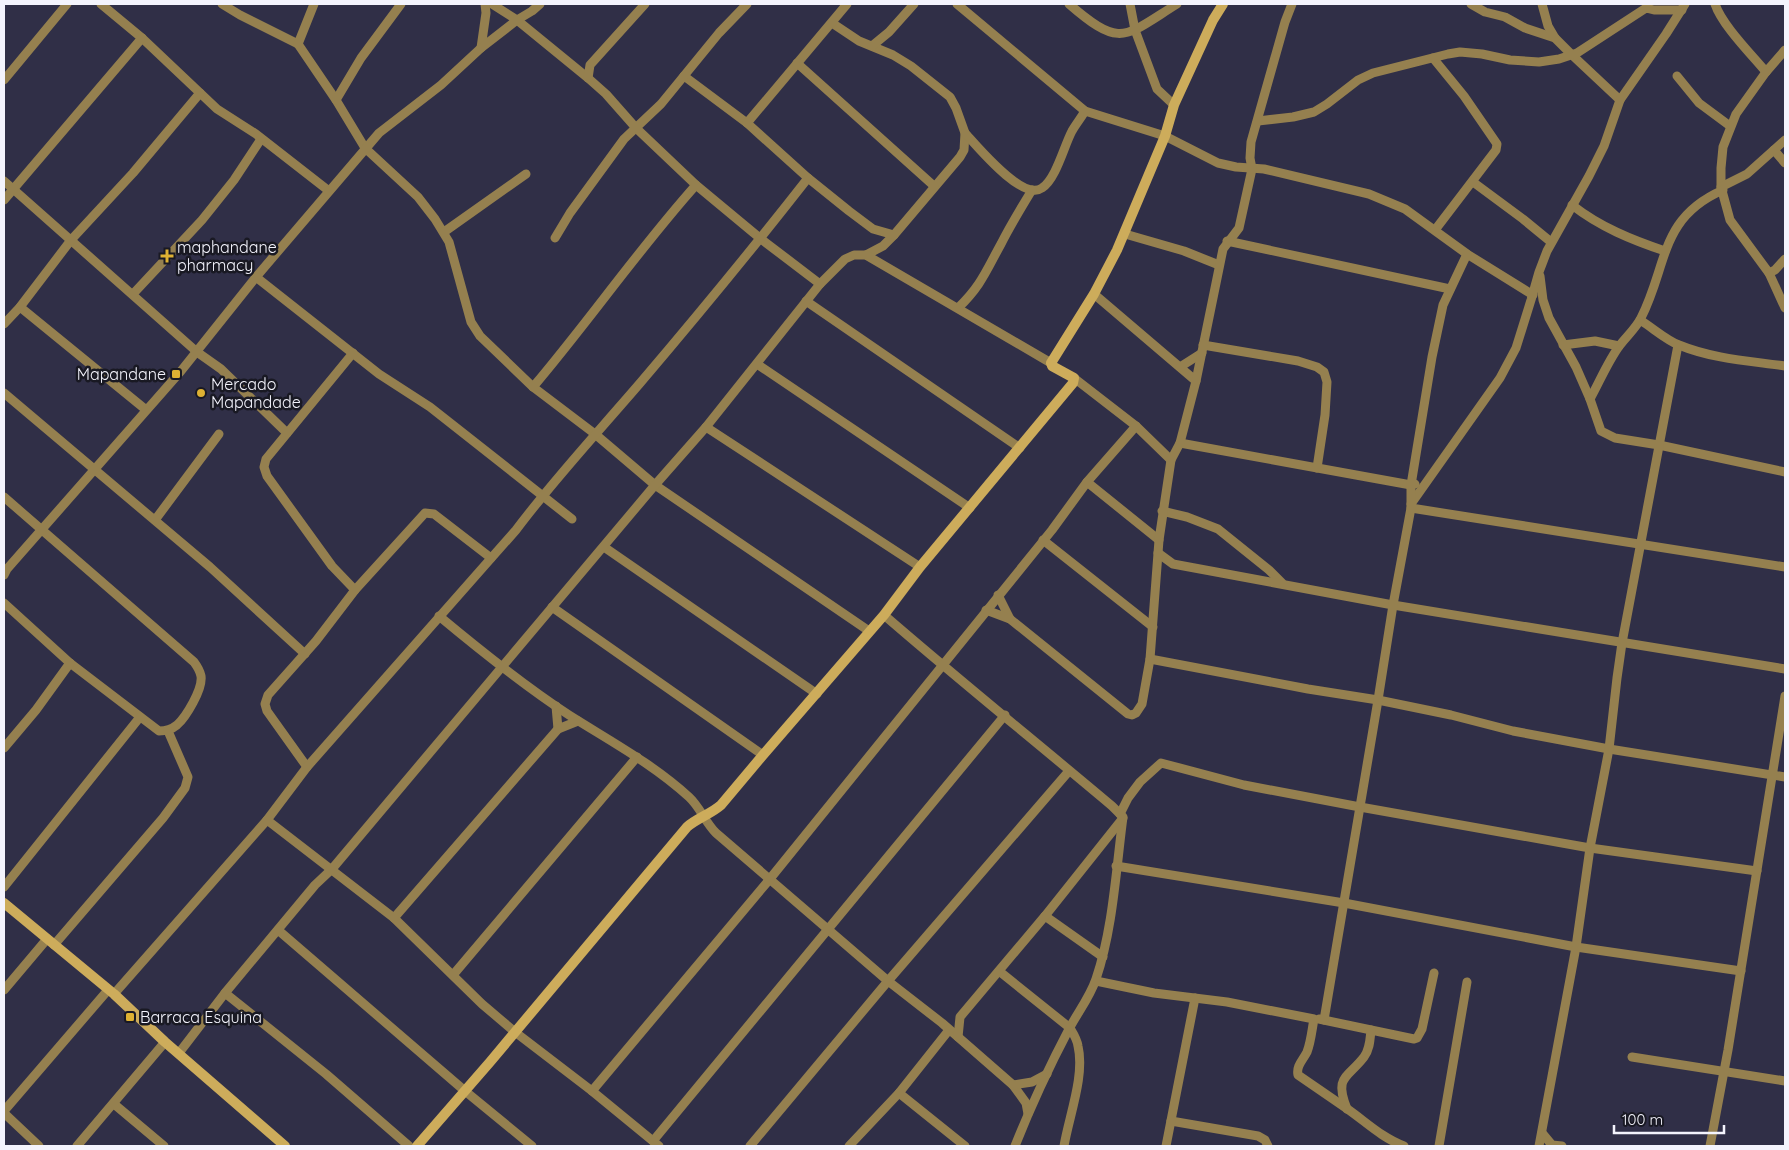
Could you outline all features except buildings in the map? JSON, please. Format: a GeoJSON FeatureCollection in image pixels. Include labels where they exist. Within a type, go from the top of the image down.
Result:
{"type":"FeatureCollection","features":[{"type":"Feature","properties":{"kind":"street"},"geometry":{"type":"LineString","coordinates":[[4,80],[67,4]]}},
{"type":"Feature","properties":{"kind":"street"},"geometry":{"type":"LineString","coordinates":[[102,4],[142,38],[217,109],[261,139],[329,191]]}},
{"type":"Feature","properties":{"kind":"street"},"geometry":{"type":"LineString","coordinates":[[222,4],[298,44],[336,100],[365,148],[418,197],[435,218],[449,242],[471,322],[480,336],[534,387],[655,485],[869,631]]}},
{"type":"Feature","properties":{"kind":"street"},"geometry":{"type":"LineString","coordinates":[[298,44],[314,4]]}},
{"type":"Feature","properties":{"kind":"street"},"geometry":{"type":"LineString","coordinates":[[336,100],[361,58],[401,4]]}},
{"type":"Feature","properties":{"kind":"street"},"geometry":{"type":"LineString","coordinates":[[481,48],[486,13],[485,4]]}},
{"type":"Feature","properties":{"kind":"street"},"geometry":{"type":"LineString","coordinates":[[492,4],[516,20],[588,78],[696,186],[820,284]]}},
{"type":"Feature","properties":{"kind":"street"},"geometry":{"type":"LineString","coordinates":[[4,575],[41,529],[197,352],[256,277],[379,133],[441,85],[481,48],[516,20],[532,12],[540,4]]}},
{"type":"Feature","properties":{"kind":"street"},"geometry":{"type":"LineString","coordinates":[[576,70],[590,65],[645,4]]}},
{"type":"Feature","properties":{"kind":"street"},"geometry":{"type":"LineString","coordinates":[[556,238],[578,201],[624,139],[662,104],[747,4]]}},
{"type":"Feature","properties":{"kind":"street"},"geometry":{"type":"LineString","coordinates":[[748,124],[847,4]]}},
{"type":"Feature","properties":{"kind":"street"},"geometry":{"type":"LineString","coordinates":[[872,46],[889,32],[914,4]]}},
{"type":"Feature","properties":{"kind":"street"},"geometry":{"type":"LineString","coordinates":[[957,4],[1085,111],[1165,136],[1218,163],[1236,167],[1264,169],[1369,194],[1405,209],[1467,254],[1532,296],[1543,300]]}},
{"type":"Feature","properties":{"kind":"street"},"geometry":{"type":"LineString","coordinates":[[1069,4],[1088,21],[1108,33],[1125,34],[1136,30],[1177,4]]}},
{"type":"Feature","properties":{"kind":"street"},"geometry":{"type":"LineString","coordinates":[[1130,4],[1136,30],[1157,89],[1174,105]]}},
{"type":"Feature","properties":{"kind":"street"},"geometry":{"type":"LineString","coordinates":[[1051,363],[1094,294],[1125,234],[1165,136],[1174,105],[1213,20],[1223,4]]}},
{"type":"Feature","properties":{"kind":"street"},"geometry":{"type":"LineString","coordinates":[[986,610],[1010,618],[1128,714],[1136,713],[1142,704],[1150,659],[1162,511],[1171,460],[1180,443],[1196,381],[1224,246],[1239,228],[1252,169],[1250,150],[1285,22],[1292,4]]}},
{"type":"Feature","properties":{"kind":"street"},"geometry":{"type":"LineString","coordinates":[[1542,4],[1548,26],[1555,38],[1620,100]]}},
{"type":"Feature","properties":{"kind":"street"},"geometry":{"type":"LineString","coordinates":[[1715,4],[1717,11],[1727,26],[1766,72]]}},
{"type":"Feature","properties":{"kind":"street"},"geometry":{"type":"LineString","coordinates":[[1476,5],[1485,12],[1505,17],[1525,28],[1555,38]]}},
{"type":"Feature","properties":{"kind":"street"},"geometry":{"type":"LineString","coordinates":[[1258,121],[1293,117],[1314,112],[1358,80],[1373,73],[1460,52],[1482,54],[1510,60],[1550,62],[1577,53],[1644,6],[1654,10],[1683,7]]}},
{"type":"Feature","properties":{"kind":"street"},"geometry":{"type":"LineString","coordinates":[[1411,506],[1500,378],[1516,348],[1539,272],[1551,242],[1604,146],[1620,100],[1683,7]]}},
{"type":"Feature","properties":{"kind":"street"},"geometry":{"type":"LineString","coordinates":[[832,23],[859,41],[893,55],[911,66],[950,97],[965,132],[1003,172],[1022,187],[1032,190],[1044,188],[1055,171],[1072,131],[1085,111]]}},
{"type":"Feature","properties":{"kind":"street"},"geometry":{"type":"LineString","coordinates":[[4,200],[142,38]]}},
{"type":"Feature","properties":{"kind":"street"},"geometry":{"type":"LineString","coordinates":[[1785,50],[1766,72],[1736,114],[1723,147],[1721,168],[1722,188],[1730,220],[1768,273],[1785,308]]}},
{"type":"Feature","properties":{"kind":"street"},"geometry":{"type":"LineString","coordinates":[[1433,58],[1464,96],[1497,144],[1496,150],[1473,182],[1435,230]]}},
{"type":"Feature","properties":{"kind":"street"},"geometry":{"type":"LineString","coordinates":[[797,63],[934,186]]}},
{"type":"Feature","properties":{"kind":"street"},"geometry":{"type":"LineString","coordinates":[[588,78],[590,65]]}},
{"type":"Feature","properties":{"kind":"street"},"geometry":{"type":"LineString","coordinates":[[684,76],[748,124],[808,178],[869,226],[894,235]]}},
{"type":"Feature","properties":{"kind":"street"},"geometry":{"type":"LineString","coordinates":[[1677,76],[1699,103],[1730,126]]}},
{"type":"Feature","properties":{"kind":"street"},"geometry":{"type":"LineString","coordinates":[[4,324],[71,240],[134,173],[200,93]]}},
{"type":"Feature","properties":{"kind":"street"},"geometry":{"type":"LineString","coordinates":[[622,112],[647,118]]}},
{"type":"Feature","properties":{"kind":"street"},"geometry":{"type":"LineString","coordinates":[[179,1053],[225,993],[315,885],[332,869],[706,426],[820,284],[845,259],[854,255],[866,255],[883,246],[894,235],[960,157],[964,150],[965,132]]}},
{"type":"Feature","properties":{"kind":"street"},"geometry":{"type":"LineString","coordinates":[[133,294],[202,220],[234,180],[261,139]]}},
{"type":"Feature","properties":{"kind":"street"},"geometry":{"type":"LineString","coordinates":[[1590,399],[1619,346],[1640,320],[1656,285],[1665,251],[1675,229],[1686,214],[1700,202],[1747,174],[1785,140]]}},
{"type":"Feature","properties":{"kind":"street"},"geometry":{"type":"LineString","coordinates":[[1774,150],[1785,163]]}},
{"type":"Feature","properties":{"kind":"street"},"geometry":{"type":"LineString","coordinates":[[444,232],[526,174]]}},
{"type":"Feature","properties":{"kind":"street"},"geometry":{"type":"LineString","coordinates":[[40,1146],[4,1112],[267,820],[307,767],[516,530],[542,494],[641,382],[761,239],[808,178]]}},
{"type":"Feature","properties":{"kind":"street"},"geometry":{"type":"LineString","coordinates":[[4,181],[197,352],[221,369],[287,434]]}},
{"type":"Feature","properties":{"kind":"street"},"geometry":{"type":"LineString","coordinates":[[1473,182],[1551,242]]}},
{"type":"Feature","properties":{"kind":"street"},"geometry":{"type":"LineString","coordinates":[[534,387],[578,334],[660,226],[696,186]]}},
{"type":"Feature","properties":{"kind":"street"},"geometry":{"type":"LineString","coordinates":[[958,308],[982,282],[1001,243],[1032,190]]}},
{"type":"Feature","properties":{"kind":"street"},"geometry":{"type":"LineString","coordinates":[[1572,205],[1622,235],[1665,251]]}},
{"type":"Feature","properties":{"kind":"street"},"geometry":{"type":"LineString","coordinates":[[1125,234],[1184,251],[1219,266]]}},
{"type":"Feature","properties":{"kind":"street"},"geometry":{"type":"LineString","coordinates":[[1227,242],[1450,289]]}},
{"type":"Feature","properties":{"kind":"street"},"geometry":{"type":"LineString","coordinates":[[1324,1020],[1411,506],[1411,485],[1432,357],[1443,305],[1467,254]]}},
{"type":"Feature","properties":{"kind":"street"},"geometry":{"type":"LineString","coordinates":[[866,255],[1074,378],[1136,426],[1171,460]]}},
{"type":"Feature","properties":{"kind":"street"},"geometry":{"type":"LineString","coordinates":[[1768,273],[1775,270],[1785,259]]}},
{"type":"Feature","properties":{"kind":"street"},"geometry":{"type":"LineString","coordinates":[[1539,272],[1543,300],[1549,318],[1576,367],[1601,431],[1615,438],[1659,445],[1785,472]]}},
{"type":"Feature","properties":{"kind":"street"},"geometry":{"type":"LineString","coordinates":[[256,277],[386,379],[430,407],[572,519]]}},
{"type":"Feature","properties":{"kind":"street"},"geometry":{"type":"LineString","coordinates":[[1094,294],[1196,381]]}},
{"type":"Feature","properties":{"kind":"street"},"geometry":{"type":"LineString","coordinates":[[806,301],[1020,448]]}},
{"type":"Feature","properties":{"kind":"street"},"geometry":{"type":"LineString","coordinates":[[20,306],[145,410]]}},
{"type":"Feature","properties":{"kind":"street"},"geometry":{"type":"LineString","coordinates":[[1640,320],[1678,345],[1718,357],[1785,366]]}},
{"type":"Feature","properties":{"kind":"street"},"geometry":{"type":"LineString","coordinates":[[1563,345],[1595,341],[1619,346]]}},
{"type":"Feature","properties":{"kind":"street"},"geometry":{"type":"LineString","coordinates":[[1539,1146],[1576,947],[1590,848],[1609,749],[1622,643],[1678,345]]}},
{"type":"Feature","properties":{"kind":"street"},"geometry":{"type":"LineString","coordinates":[[1180,367],[1203,349],[1298,361],[1317,367],[1324,372],[1328,382],[1317,468]]}},
{"type":"Feature","properties":{"kind":"street"},"geometry":{"type":"LineString","coordinates":[[353,353],[264,463],[265,472],[332,566],[355,590]]}},
{"type":"Feature","properties":{"kind":"street"},"geometry":{"type":"LineString","coordinates":[[757,364],[970,508]]}},
{"type":"Feature","properties":{"kind":"street"},"geometry":{"type":"LineString","coordinates":[[417,1146],[687,827],[721,805],[817,694],[884,615],[920,567],[1073,383],[1074,378]]}},
{"type":"Feature","properties":{"kind":"street"},"geometry":{"type":"LineString","coordinates":[[4,393],[155,520],[305,654]]}},
{"type":"Feature","properties":{"kind":"street"},"geometry":{"type":"LineString","coordinates":[[706,426],[920,567]]}},
{"type":"Feature","properties":{"kind":"street"},"geometry":{"type":"LineString","coordinates":[[592,1090],[769,880],[943,666],[1087,482],[1136,426]]}},
{"type":"Feature","properties":{"kind":"street"},"geometry":{"type":"LineString","coordinates":[[155,520],[220,434]]}},
{"type":"Feature","properties":{"kind":"street"},"geometry":{"type":"LineString","coordinates":[[1180,443],[1411,485],[1429,478]]}},
{"type":"Feature","properties":{"kind":"street"},"geometry":{"type":"LineString","coordinates":[[1087,482],[1159,540]]}},
{"type":"Feature","properties":{"kind":"street"},"geometry":{"type":"LineString","coordinates":[[4,497],[194,662],[201,676],[199,690],[178,724],[168,731],[159,731],[70,663],[4,602]]}},
{"type":"Feature","properties":{"kind":"street"},"geometry":{"type":"LineString","coordinates":[[1411,506],[1640,545],[1785,567]]}},
{"type":"Feature","properties":{"kind":"street"},"geometry":{"type":"LineString","coordinates":[[1162,511],[1218,529],[1269,570],[1282,583]]}},
{"type":"Feature","properties":{"kind":"street"},"geometry":{"type":"LineString","coordinates":[[307,767],[272,718],[265,704],[268,695],[305,654],[355,590],[425,513],[434,514],[491,558]]}},
{"type":"Feature","properties":{"kind":"street"},"geometry":{"type":"LineString","coordinates":[[1043,540],[1152,627]]}},
{"type":"Feature","properties":{"kind":"street"},"geometry":{"type":"LineString","coordinates":[[604,547],[817,694]]}},
{"type":"Feature","properties":{"kind":"street"},"geometry":{"type":"LineString","coordinates":[[1158,553],[1173,564],[1393,605],[1785,669]]}},
{"type":"Feature","properties":{"kind":"street"},"geometry":{"type":"LineString","coordinates":[[1156,574],[1173,564]]}},
{"type":"Feature","properties":{"kind":"street"},"geometry":{"type":"LineString","coordinates":[[998,595],[1010,618]]}},
{"type":"Feature","properties":{"kind":"street"},"geometry":{"type":"LineString","coordinates":[[552,607],[763,755]]}},
{"type":"Feature","properties":{"kind":"street"},"geometry":{"type":"LineString","coordinates":[[884,615],[943,666],[1005,715],[1121,816]]}},
{"type":"Feature","properties":{"kind":"street"},"geometry":{"type":"LineString","coordinates":[[439,616],[502,668],[578,721],[637,757],[689,797],[704,816],[709,826],[769,880],[888,981],[942,1022],[1013,1084],[1026,1103],[1028,1114]]}},
{"type":"Feature","properties":{"kind":"street"},"geometry":{"type":"LineString","coordinates":[[1150,659],[1308,690],[1378,700],[1452,715],[1513,731],[1609,749],[1785,777]]}},
{"type":"Feature","properties":{"kind":"street"},"geometry":{"type":"LineString","coordinates":[[4,748],[36,710],[70,663]]}},
{"type":"Feature","properties":{"kind":"street"},"geometry":{"type":"LineString","coordinates":[[1710,1146],[1741,971],[1785,696]]}},
{"type":"Feature","properties":{"kind":"street"},"geometry":{"type":"LineString","coordinates":[[556,706],[558,729]]}},
{"type":"Feature","properties":{"kind":"street"},"geometry":{"type":"LineString","coordinates":[[267,820],[394,918],[482,1004],[514,1032],[592,1090],[656,1144],[1005,715]]}},
{"type":"Feature","properties":{"kind":"street"},"geometry":{"type":"LineString","coordinates":[[4,887],[140,717]]}},
{"type":"Feature","properties":{"kind":"street"},"geometry":{"type":"LineString","coordinates":[[394,918],[558,729],[578,721]]}},
{"type":"Feature","properties":{"kind":"street"},"geometry":{"type":"LineString","coordinates":[[4,990],[163,818],[185,788],[188,777],[168,731]]}},
{"type":"Feature","properties":{"kind":"street"},"geometry":{"type":"LineString","coordinates":[[453,975],[637,757]]}},
{"type":"Feature","properties":{"kind":"street"},"geometry":{"type":"LineString","coordinates":[[1015,1146],[1047,1074],[1096,981],[1103,957],[1121,816],[1128,798],[1140,782],[1161,763],[1244,785],[1360,807],[1590,848],[1757,871]]}},
{"type":"Feature","properties":{"kind":"street"},"geometry":{"type":"LineString","coordinates":[[750,1146],[888,981],[1069,771]]}},
{"type":"Feature","properties":{"kind":"street"},"geometry":{"type":"LineString","coordinates":[[942,1022],[960,1017],[1045,916],[1121,816]]}},
{"type":"Feature","properties":{"kind":"street"},"geometry":{"type":"LineString","coordinates":[[1116,866],[1344,903],[1576,947],[1741,971]]}},
{"type":"Feature","properties":{"kind":"street"},"geometry":{"type":"LineString","coordinates":[[4,903],[111,992],[165,1042],[285,1146]]}},
{"type":"Feature","properties":{"kind":"street"},"geometry":{"type":"LineString","coordinates":[[1045,916],[1103,957]]}},
{"type":"Feature","properties":{"kind":"street"},"geometry":{"type":"LineString","coordinates":[[278,930],[526,1144]]}},
{"type":"Feature","properties":{"kind":"street"},"geometry":{"type":"LineString","coordinates":[[999,971],[1070,1028],[1078,1046],[1080,1061],[1077,1083],[1064,1146]]}},
{"type":"Feature","properties":{"kind":"street"},"geometry":{"type":"LineString","coordinates":[[1096,981],[1154,993],[1227,1002],[1414,1039],[1417,1038],[1422,1029],[1434,972]]}},
{"type":"Feature","properties":{"kind":"street"},"geometry":{"type":"LineString","coordinates":[[1439,1146],[1467,982]]}},
{"type":"Feature","properties":{"kind":"street"},"geometry":{"type":"LineString","coordinates":[[225,993],[326,1074],[409,1146]]}},
{"type":"Feature","properties":{"kind":"street"},"geometry":{"type":"LineString","coordinates":[[1166,1146],[1195,998]]}},
{"type":"Feature","properties":{"kind":"street"},"geometry":{"type":"LineString","coordinates":[[958,1037],[960,1017]]}},
{"type":"Feature","properties":{"kind":"street"},"geometry":{"type":"LineString","coordinates":[[1314,1019],[1307,1052],[1297,1071],[1298,1075],[1347,1109],[1370,1128],[1404,1146]]}},
{"type":"Feature","properties":{"kind":"street"},"geometry":{"type":"LineString","coordinates":[[849,1146],[899,1093],[949,1030]]}},
{"type":"Feature","properties":{"kind":"street"},"geometry":{"type":"LineString","coordinates":[[1347,1109],[1341,1095],[1343,1080],[1368,1050],[1371,1030]]}},
{"type":"Feature","properties":{"kind":"street"},"geometry":{"type":"LineString","coordinates":[[77,1146],[165,1042]]}},
{"type":"Feature","properties":{"kind":"street"},"geometry":{"type":"LineString","coordinates":[[1632,1057],[1785,1081]]}},
{"type":"Feature","properties":{"kind":"street"},"geometry":{"type":"LineString","coordinates":[[1013,1084],[1032,1082],[1047,1074]]}},
{"type":"Feature","properties":{"kind":"street"},"geometry":{"type":"LineString","coordinates":[[899,1093],[954,1143],[965,1146]]}},
{"type":"Feature","properties":{"kind":"street"},"geometry":{"type":"LineString","coordinates":[[114,1104],[164,1146]]}},
{"type":"Feature","properties":{"kind":"street"},"geometry":{"type":"LineString","coordinates":[[1171,1121],[1258,1136],[1266,1140],[1268,1146]]}},
{"type":"Feature","properties":{"kind":"street"},"geometry":{"type":"LineString","coordinates":[[1542,1133],[1550,1145],[1562,1146]]}},
{"type":"Feature","properties":{"kind":"place","name":"maphandane pharmacy"},"geometry":{"type":"Point","coordinates":[167,256]}},
{"type":"Feature","properties":{"kind":"place","name":"Mapandane"},"geometry":{"type":"Point","coordinates":[176,374]}},
{"type":"Feature","properties":{"kind":"place","name":"Mercado Mapandade"},"geometry":{"type":"Point","coordinates":[201,393]}},
{"type":"Feature","properties":{"kind":"place","name":"Barraca Esquina"},"geometry":{"type":"Point","coordinates":[130,1017]}}]}
